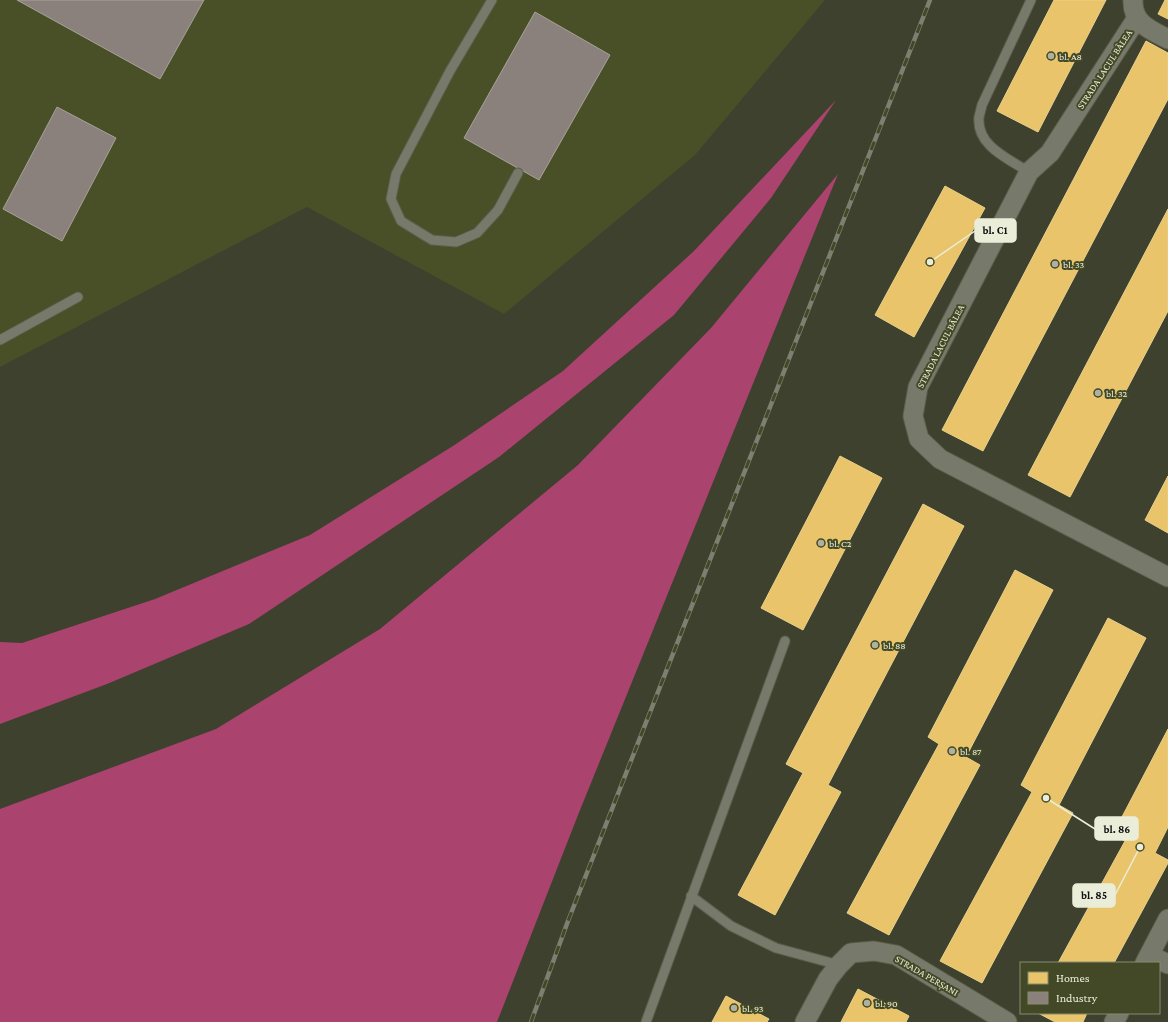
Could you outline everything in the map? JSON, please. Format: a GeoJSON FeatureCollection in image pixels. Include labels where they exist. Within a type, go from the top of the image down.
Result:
{"type":"FeatureCollection","features":[{"type":"Feature","properties":{"kind":"street","name":"STRADA LACUL BÂLEA"},"geometry":{"type":"LineString","coordinates":[[1135,9],[1050,153],[1029,172],[918,387],[913,416],[919,439],[940,459],[1168,577]]}},
{"type":"Feature","properties":{"kind":"street"},"geometry":{"type":"LineString","coordinates":[[1135,9],[1145,27],[1168,39]]}},
{"type":"Feature","properties":{"kind":"street"},"geometry":{"type":"LineString","coordinates":[[1160,962],[1147,959],[1168,919]]}},
{"type":"Feature","properties":{"kind":"street","name":"STRADA PERȘANI"},"geometry":{"type":"LineString","coordinates":[[805,1022],[828,979],[839,964],[851,953],[874,951],[896,956],[1007,1022]]}},
{"type":"Feature","properties":{"kind":"lane"},"geometry":{"type":"LineString","coordinates":[[492,0],[450,71],[396,174],[391,199],[401,221],[432,240],[456,242],[477,232],[498,210],[518,173]]}},
{"type":"Feature","properties":{"kind":"lane"},"geometry":{"type":"LineString","coordinates":[[1029,172],[990,147],[982,134],[979,118],[982,105],[1031,0]]}},
{"type":"Feature","properties":{"kind":"lane"},"geometry":{"type":"LineString","coordinates":[[0,340],[78,297]]}},
{"type":"Feature","properties":{"kind":"lane"},"geometry":{"type":"LineString","coordinates":[[646,1022],[785,640]]}},
{"type":"Feature","properties":{"kind":"lane"},"geometry":{"type":"LineString","coordinates":[[691,896],[731,926],[776,948],[839,964]]}},
{"type":"Feature","properties":{"kind":"shaded area"},"geometry":{"type":"Polygon","coordinates":[[[0,0],[825,0],[695,155],[504,314],[307,207],[0,367],[0,0]]]}},
{"type":"Feature","properties":{"kind":"shaded area"},"geometry":{"type":"Polygon","coordinates":[[[836,100],[771,198],[674,315],[499,457],[249,624],[107,684],[0,724],[0,642],[22,643],[155,599],[310,535],[453,446],[563,371],[694,251],[836,100]]]}},
{"type":"Feature","properties":{"kind":"shaded area"},"geometry":{"type":"Polygon","coordinates":[[[838,174],[578,815],[497,1022],[0,1022],[0,809],[216,729],[380,629],[578,465],[711,328],[838,174]]]}},
{"type":"Feature","properties":{"kind":"building: Homes","name":"bl. A8"},"geometry":{"type":"Polygon","coordinates":[[[1054,0],[1106,0],[1038,132],[997,111],[1054,0]]]}},
{"type":"Feature","properties":{"kind":"building: Homes"},"geometry":{"type":"Polygon","coordinates":[[[1165,0],[1168,0],[1168,19],[1158,14],[1165,0]]]}},
{"type":"Feature","properties":{"kind":"building: Homes","name":"bl. 33"},"geometry":{"type":"Polygon","coordinates":[[[1146,41],[1168,53],[1168,99],[983,451],[942,430],[1146,41]]]}},
{"type":"Feature","properties":{"kind":"building: Homes"},"geometry":{"type":"Polygon","coordinates":[[[945,186],[985,208],[914,337],[875,315],[945,186]]]}},
{"type":"Feature","properties":{"kind":"building: Homes","name":"bl. 32"},"geometry":{"type":"Polygon","coordinates":[[[1168,209],[1168,311],[1070,497],[1028,475],[1168,209]]]}},
{"type":"Feature","properties":{"kind":"building: Homes","name":"bl. C2"},"geometry":{"type":"Polygon","coordinates":[[[840,456],[882,478],[803,630],[761,608],[840,456]]]}},
{"type":"Feature","properties":{"kind":"building: Homes"},"geometry":{"type":"Polygon","coordinates":[[[1168,476],[1168,533],[1145,520],[1168,476]]]}},
{"type":"Feature","properties":{"kind":"building: Homes","name":"bl. 88"},"geometry":{"type":"Polygon","coordinates":[[[923,504],[964,526],[828,785],[841,792],[775,915],[738,895],[803,773],[786,764],[923,504]]]}},
{"type":"Feature","properties":{"kind":"building: Homes","name":"bl. 87"},"geometry":{"type":"Polygon","coordinates":[[[1015,570],[1053,590],[966,757],[980,765],[889,935],[847,913],[939,744],[928,737],[1015,570]]]}},
{"type":"Feature","properties":{"kind":"building: Homes"},"geometry":{"type":"Polygon","coordinates":[[[1108,618],[1146,638],[1059,805],[1073,813],[982,983],[940,961],[1032,792],[1021,785],[1108,618]]]}},
{"type":"Feature","properties":{"kind":"building: Homes"},"geometry":{"type":"Polygon","coordinates":[[[1168,729],[1168,827],[1155,853],[1168,860],[1168,863],[1115,962],[1059,962],[1125,841],[1113,834],[1168,729]]]}},
{"type":"Feature","properties":{"kind":"building: Homes","name":"bl. 90"},"geometry":{"type":"Polygon","coordinates":[[[858,989],[909,1016],[906,1022],[841,1022],[858,989]]]}},
{"type":"Feature","properties":{"kind":"building: Homes","name":"bl. 93"},"geometry":{"type":"Polygon","coordinates":[[[726,996],[769,1019],[767,1022],[712,1022],[726,996]]]}},
{"type":"Feature","properties":{"kind":"building: Homes"},"geometry":{"type":"Polygon","coordinates":[[[1040,1014],[1087,1014],[1083,1022],[1055,1022],[1040,1014]]]}},
{"type":"Feature","properties":{"kind":"building: Industry"},"geometry":{"type":"Polygon","coordinates":[[[17,0],[204,0],[160,79],[17,0]]]}},
{"type":"Feature","properties":{"kind":"building: Industry"},"geometry":{"type":"Polygon","coordinates":[[[535,12],[610,55],[539,180],[464,138],[535,12]]]}},
{"type":"Feature","properties":{"kind":"building: Industry"},"geometry":{"type":"Polygon","coordinates":[[[57,107],[116,138],[62,241],[3,209],[57,107]]]}},
{"type":"Feature","properties":{"kind":"railway"},"geometry":{"type":"LineString","coordinates":[[531,1022],[568,921],[930,0]]}},
{"type":"Feature","properties":{"kind":"place","name":"bl. A8"},"geometry":{"type":"Point","coordinates":[1051,56]}},
{"type":"Feature","properties":{"kind":"place","name":"bl. C1"},"geometry":{"type":"Point","coordinates":[930,262]}},
{"type":"Feature","properties":{"kind":"place","name":"bl. 33"},"geometry":{"type":"Point","coordinates":[1055,264]}},
{"type":"Feature","properties":{"kind":"place","name":"bl. 32"},"geometry":{"type":"Point","coordinates":[1098,393]}},
{"type":"Feature","properties":{"kind":"place","name":"bl. C2"},"geometry":{"type":"Point","coordinates":[821,543]}},
{"type":"Feature","properties":{"kind":"place","name":"bl. 88"},"geometry":{"type":"Point","coordinates":[875,645]}},
{"type":"Feature","properties":{"kind":"place","name":"bl. 87"},"geometry":{"type":"Point","coordinates":[952,751]}},
{"type":"Feature","properties":{"kind":"place","name":"bl. 86"},"geometry":{"type":"Point","coordinates":[1046,798]}},
{"type":"Feature","properties":{"kind":"place","name":"bl. 85"},"geometry":{"type":"Point","coordinates":[1140,847]}},
{"type":"Feature","properties":{"kind":"place","name":"bl. 90"},"geometry":{"type":"Point","coordinates":[867,1003]}},
{"type":"Feature","properties":{"kind":"place","name":"bl. 93"},"geometry":{"type":"Point","coordinates":[734,1008]}}]}
